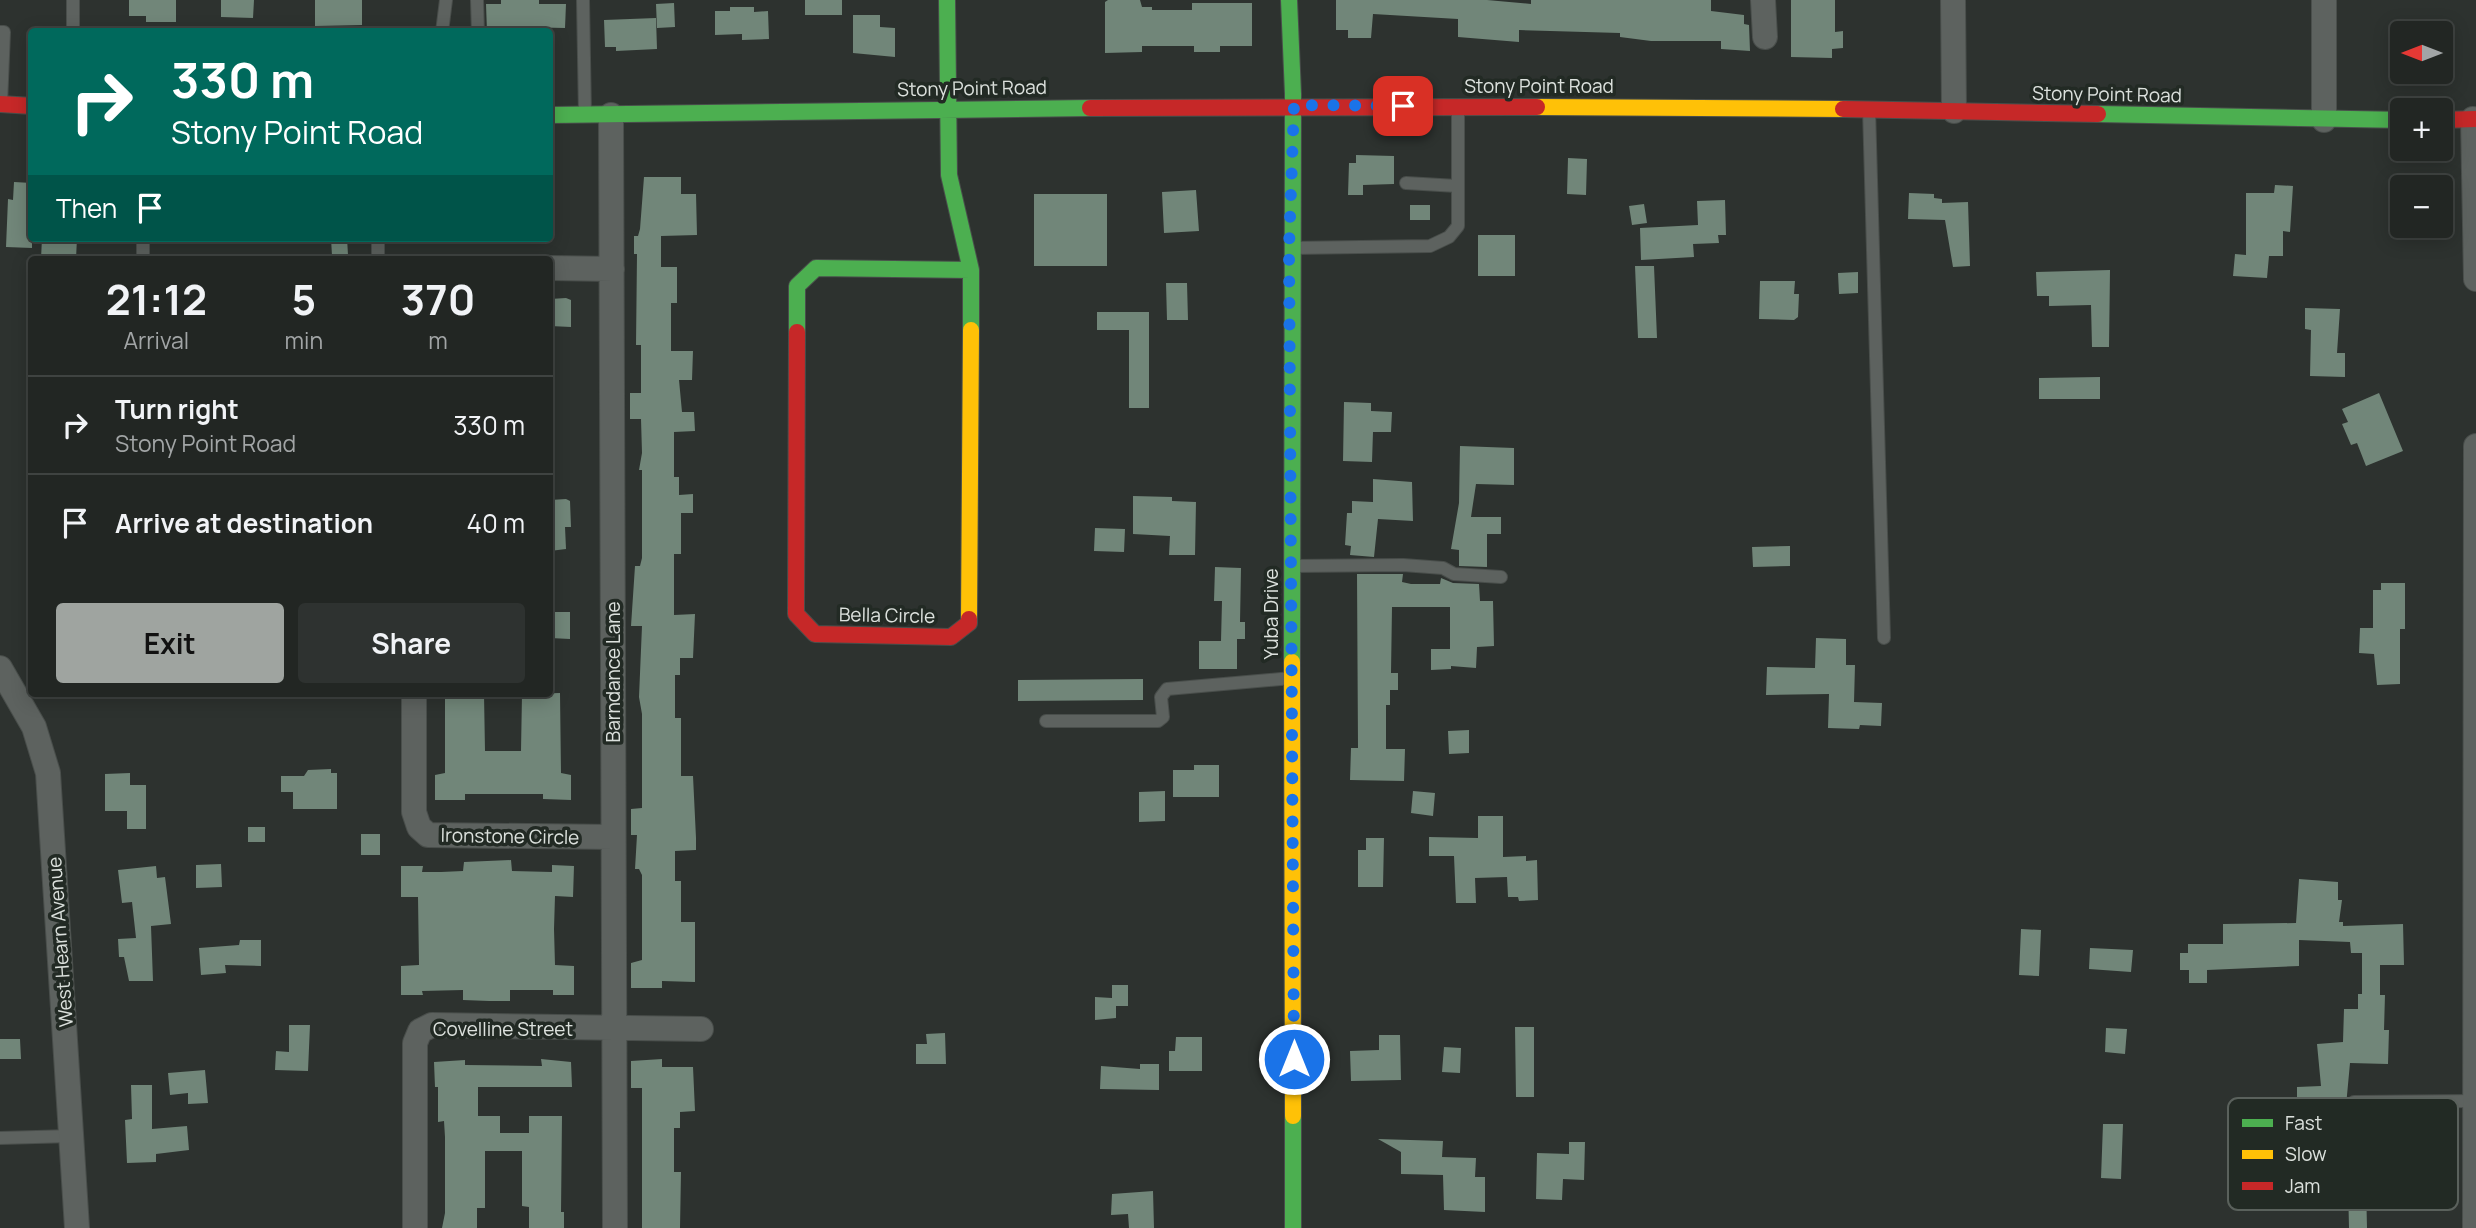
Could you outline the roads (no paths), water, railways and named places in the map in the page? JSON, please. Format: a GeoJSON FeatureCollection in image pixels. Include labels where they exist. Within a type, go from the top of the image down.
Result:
{"type":"FeatureCollection","features":[{"type":"Feature","properties":{"kind":"street","name":"Bella Circle"},"geometry":{"type":"LineString","coordinates":[[947,0],[949,176],[971,270],[969,623],[951,637],[815,634],[796,614],[797,286],[816,268],[971,270]]}},
{"type":"Feature","properties":{"kind":"street","name":"Yuba Drive"},"geometry":{"type":"LineString","coordinates":[[1289,0],[1294,105],[1289,248],[1293,678],[1293,1228]]}},
{"type":"Feature","properties":{"kind":"street"},"geometry":{"type":"LineString","coordinates":[[1763,0],[1765,37]]}},
{"type":"Feature","properties":{"kind":"street"},"geometry":{"type":"LineString","coordinates":[[1953,0],[1954,111]]}},
{"type":"Feature","properties":{"kind":"street"},"geometry":{"type":"LineString","coordinates":[[2324,0],[2324,120]]}},
{"type":"Feature","properties":{"kind":"street"},"geometry":{"type":"LineString","coordinates":[[1,104],[28,106]]}},
{"type":"Feature","properties":{"kind":"street","name":"Stony Point Road"},"geometry":{"type":"LineString","coordinates":[[553,115],[1294,105],[1869,109],[2390,120]]}},
{"type":"Feature","properties":{"kind":"street","name":"Barndance Lane"},"geometry":{"type":"LineString","coordinates":[[611,115],[615,1228]]}},
{"type":"Feature","properties":{"kind":"street"},"geometry":{"type":"LineString","coordinates":[[2453,120],[2474,119],[2476,279]]}},
{"type":"Feature","properties":{"kind":"street"},"geometry":{"type":"LineString","coordinates":[[553,268],[612,269]]}},
{"type":"Feature","properties":{"kind":"street"},"geometry":{"type":"LineString","coordinates":[[2475,1228],[2476,446]]}},
{"type":"Feature","properties":{"kind":"street","name":"West Hearn Avenue"},"geometry":{"type":"LineString","coordinates":[[0,667],[10,679],[34,727],[48,773],[77,1228]]}},
{"type":"Feature","properties":{"kind":"street","name":"Ironstone Circle"},"geometry":{"type":"LineString","coordinates":[[414,697],[414,812],[419,827],[428,835],[613,837]]}},
{"type":"Feature","properties":{"kind":"street","name":"Covelline Street"},"geometry":{"type":"LineString","coordinates":[[415,1228],[415,1043],[420,1031],[432,1025],[701,1029]]}},
{"type":"Feature","properties":{"kind":"lane"},"geometry":{"type":"LineString","coordinates":[[73,0],[73,28]]}},
{"type":"Feature","properties":{"kind":"lane"},"geometry":{"type":"LineString","coordinates":[[442,28],[446,0]]}},
{"type":"Feature","properties":{"kind":"lane"},"geometry":{"type":"LineString","coordinates":[[477,0],[478,28]]}},
{"type":"Feature","properties":{"kind":"lane"},"geometry":{"type":"LineString","coordinates":[[583,0],[585,115]]}},
{"type":"Feature","properties":{"kind":"lane"},"geometry":{"type":"LineString","coordinates":[[0,32],[4,32],[1,104]]}},
{"type":"Feature","properties":{"kind":"lane"},"geometry":{"type":"LineString","coordinates":[[1289,248],[1430,246],[1449,237],[1458,226],[1458,106]]}},
{"type":"Feature","properties":{"kind":"lane"},"geometry":{"type":"LineString","coordinates":[[1869,109],[1884,638]]}},
{"type":"Feature","properties":{"kind":"lane"},"geometry":{"type":"LineString","coordinates":[[1406,183],[1457,186]]}},
{"type":"Feature","properties":{"kind":"lane"},"geometry":{"type":"LineString","coordinates":[[1292,566],[1416,566],[1443,568],[1454,574],[1500,577]]}},
{"type":"Feature","properties":{"kind":"lane"},"geometry":{"type":"LineString","coordinates":[[1046,721],[1157,721],[1163,717],[1161,696],[1167,689],[1293,678]]}},
{"type":"Feature","properties":{"kind":"lane"},"geometry":{"type":"LineString","coordinates":[[0,1138],[72,1136]]}}]}
